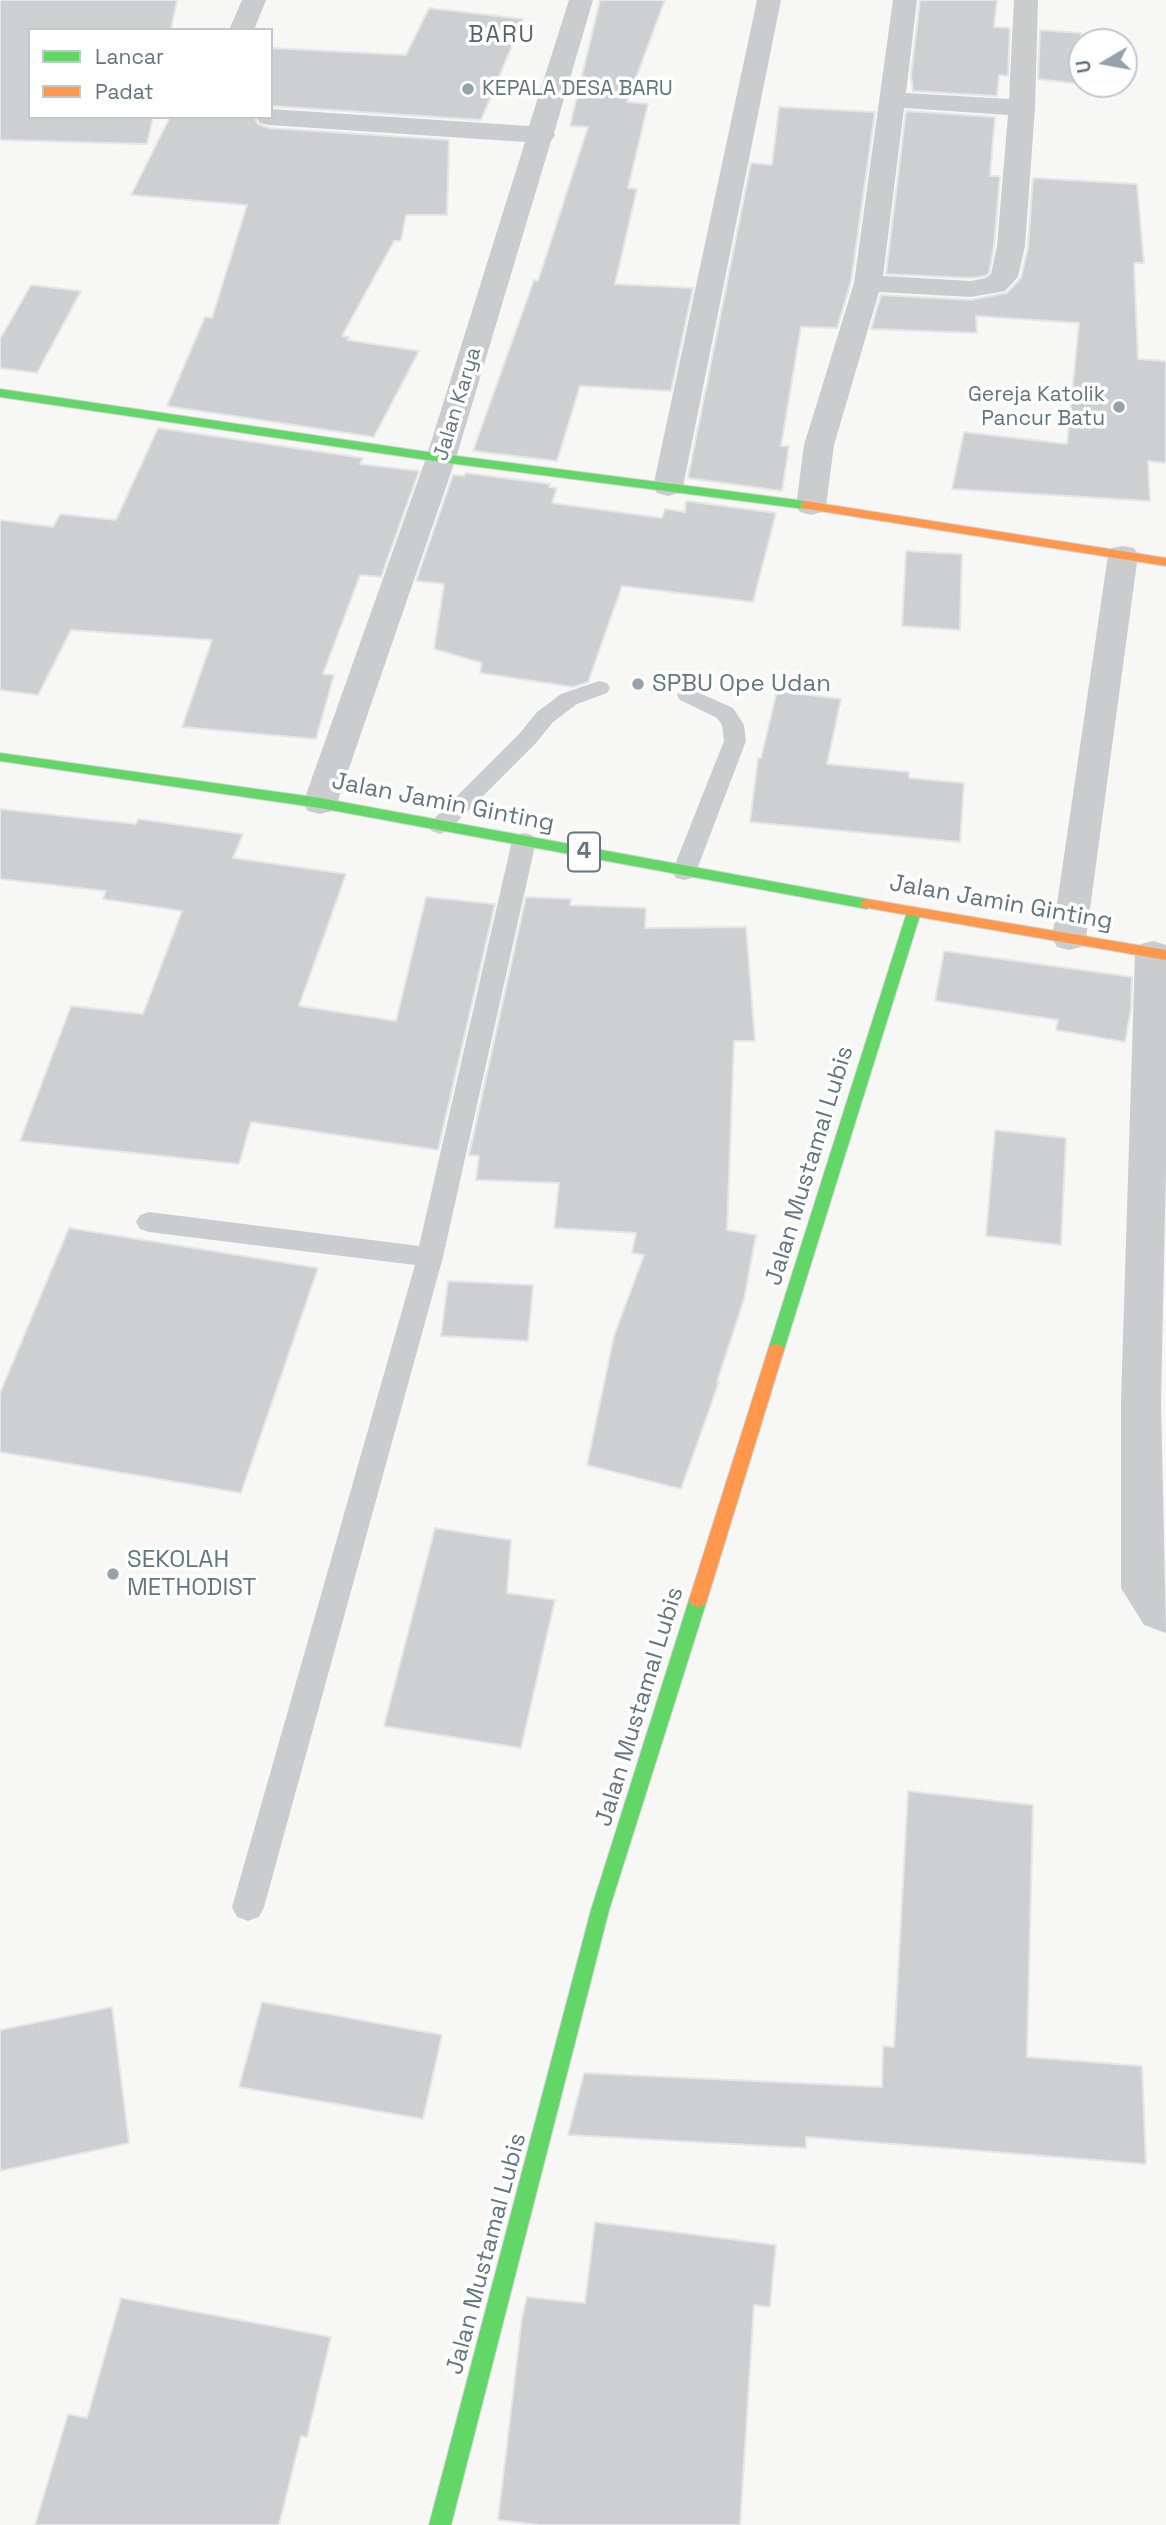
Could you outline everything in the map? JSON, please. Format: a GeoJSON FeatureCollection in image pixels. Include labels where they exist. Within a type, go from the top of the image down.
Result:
{"type":"FeatureCollection","features":[{"type":"Feature","properties":{"kind":"main road"},"geometry":{"type":"LineString","coordinates":[[0,393],[442,458],[811,506],[1166,562]]}},
{"type":"Feature","properties":{"kind":"main road","name":"Jalan Jamin Ginting"},"geometry":{"type":"LineString","coordinates":[[0,757],[320,803],[684,872],[1159,954]]}},
{"type":"Feature","properties":{"kind":"main road","name":"Jalan Mustamal Lubis"},"geometry":{"type":"LineString","coordinates":[[440,2525],[600,1910],[914,912]]}},
{"type":"Feature","properties":{"kind":"street"},"geometry":{"type":"LineString","coordinates":[[242,28],[254,0]]}},
{"type":"Feature","properties":{"kind":"street","name":"Jalan Karya"},"geometry":{"type":"LineString","coordinates":[[320,803],[442,458],[581,0]]}},
{"type":"Feature","properties":{"kind":"street"},"geometry":{"type":"LineString","coordinates":[[668,487],[769,0]]}},
{"type":"Feature","properties":{"kind":"street"},"geometry":{"type":"LineString","coordinates":[[811,506],[819,445],[868,283],[905,0]]}},
{"type":"Feature","properties":{"kind":"street"},"geometry":{"type":"LineString","coordinates":[[868,283],[971,289],[1001,282],[1011,246],[1022,108],[1026,0]]}},
{"type":"Feature","properties":{"kind":"street"},"geometry":{"type":"LineString","coordinates":[[892,100],[1022,108]]}},
{"type":"Feature","properties":{"kind":"street"},"geometry":{"type":"LineString","coordinates":[[273,117],[542,135]]}},
{"type":"Feature","properties":{"kind":"street"},"geometry":{"type":"LineString","coordinates":[[1069,938],[1123,555]]}},
{"type":"Feature","properties":{"kind":"street"},"geometry":{"type":"LineString","coordinates":[[1159,954],[1142,1401],[1142,1588],[1159,1612],[1166,1615]]}},
{"type":"Feature","properties":{"kind":"lane"},"geometry":{"type":"LineString","coordinates":[[440,826],[528,738],[545,717],[569,699],[599,688]]}},
{"type":"Feature","properties":{"kind":"lane"},"geometry":{"type":"LineString","coordinates":[[684,872],[735,741],[733,725],[725,713],[688,695]]}},
{"type":"Feature","properties":{"kind":"lane"},"geometry":{"type":"LineString","coordinates":[[248,1907],[430,1257],[524,841]]}},
{"type":"Feature","properties":{"kind":"lane"},"geometry":{"type":"LineString","coordinates":[[149,1222],[430,1257]]}},
{"type":"Feature","properties":{"kind":"building"},"geometry":{"type":"Polygon","coordinates":[[[0,0],[177,0],[171,28],[28,28],[28,119],[153,119],[147,144],[0,140],[0,0]]]}},
{"type":"Feature","properties":{"kind":"building"},"geometry":{"type":"Polygon","coordinates":[[[600,0],[665,0],[627,102],[648,104],[628,188],[637,189],[615,284],[693,288],[671,391],[580,386],[557,461],[473,451],[534,280],[538,281],[588,127],[570,126],[600,0]]]}},
{"type":"Feature","properties":{"kind":"building"},"geometry":{"type":"Polygon","coordinates":[[[920,0],[997,0],[994,27],[1010,28],[1008,76],[999,75],[997,96],[913,91],[911,75],[920,0]]]}},
{"type":"Feature","properties":{"kind":"building"},"geometry":{"type":"Polygon","coordinates":[[[429,8],[523,19],[481,120],[273,106],[273,48],[406,55],[429,8]]]}},
{"type":"Feature","properties":{"kind":"building"},"geometry":{"type":"Polygon","coordinates":[[[1040,30],[1068,32],[1068,83],[1038,79],[1040,30]]]}},
{"type":"Feature","properties":{"kind":"building"},"geometry":{"type":"Polygon","coordinates":[[[779,107],[875,112],[851,282],[837,328],[801,327],[781,446],[789,446],[782,491],[688,478],[751,163],[772,165],[779,107]]]}},
{"type":"Feature","properties":{"kind":"building"},"geometry":{"type":"Polygon","coordinates":[[[906,111],[995,117],[990,176],[1000,176],[994,246],[989,273],[985,276],[971,278],[886,274],[906,111]]]}},
{"type":"Feature","properties":{"kind":"building"},"geometry":{"type":"Polygon","coordinates":[[[169,119],[255,119],[258,124],[269,128],[449,140],[447,215],[406,215],[401,241],[394,241],[342,336],[349,337],[347,340],[419,351],[374,437],[167,406],[205,317],[212,318],[247,205],[131,195],[169,119]]]}},
{"type":"Feature","properties":{"kind":"building"},"geometry":{"type":"Polygon","coordinates":[[[1033,178],[1137,184],[1144,263],[1134,263],[1138,359],[1166,361],[1166,463],[1148,461],[1150,501],[952,489],[964,432],[1067,444],[1079,323],[976,316],[977,333],[871,329],[881,295],[971,300],[1007,293],[1021,278],[1028,247],[1033,178]]]}},
{"type":"Feature","properties":{"kind":"building"},"geometry":{"type":"Polygon","coordinates":[[[31,285],[81,291],[37,373],[0,368],[0,339],[31,285]]]}},
{"type":"Feature","properties":{"kind":"building"},"geometry":{"type":"Polygon","coordinates":[[[158,428],[363,458],[360,464],[419,471],[381,577],[360,575],[323,674],[334,675],[316,739],[182,727],[212,640],[71,630],[38,695],[0,690],[0,520],[53,527],[60,514],[116,520],[158,428]]]}},
{"type":"Feature","properties":{"kind":"building"},"geometry":{"type":"Polygon","coordinates":[[[466,473],[550,484],[549,487],[557,488],[552,503],[662,518],[665,509],[685,512],[686,501],[776,513],[753,602],[622,586],[588,682],[573,687],[480,673],[482,663],[434,649],[444,584],[416,581],[453,475],[464,476],[466,473]]]}},
{"type":"Feature","properties":{"kind":"building"},"geometry":{"type":"Polygon","coordinates":[[[906,551],[962,554],[960,630],[902,626],[906,551]]]}},
{"type":"Feature","properties":{"kind":"building"},"geometry":{"type":"Polygon","coordinates":[[[777,691],[841,699],[827,764],[909,772],[909,778],[964,783],[960,842],[750,822],[758,758],[761,758],[777,691]]]}},
{"type":"Feature","properties":{"kind":"building"},"geometry":{"type":"Polygon","coordinates":[[[0,809],[136,824],[138,819],[243,834],[233,858],[346,874],[299,1006],[396,1021],[426,897],[495,904],[438,1150],[251,1122],[239,1164],[20,1141],[71,1006],[143,1014],[182,911],[103,899],[106,891],[0,879],[0,809]]]}},
{"type":"Feature","properties":{"kind":"building"},"geometry":{"type":"Polygon","coordinates":[[[526,897],[571,899],[570,905],[646,908],[645,928],[746,927],[755,1041],[734,1041],[727,1230],[756,1235],[744,1299],[719,1382],[681,1489],[587,1465],[614,1336],[644,1255],[632,1253],[636,1233],[554,1228],[559,1183],[476,1180],[479,1156],[469,1155],[526,897]]]}},
{"type":"Feature","properties":{"kind":"building"},"geometry":{"type":"Polygon","coordinates":[[[944,951],[1132,977],[1131,1009],[1125,1042],[1056,1030],[1058,1020],[935,1001],[944,951]]]}},
{"type":"Feature","properties":{"kind":"building"},"geometry":{"type":"Polygon","coordinates":[[[995,1130],[1066,1138],[1061,1245],[986,1236],[995,1130]]]}},
{"type":"Feature","properties":{"kind":"building"},"geometry":{"type":"Polygon","coordinates":[[[69,1228],[318,1268],[241,1493],[0,1452],[0,1393],[69,1228]]]}},
{"type":"Feature","properties":{"kind":"building"},"geometry":{"type":"Polygon","coordinates":[[[448,1281],[533,1285],[528,1341],[441,1336],[448,1281]]]}},
{"type":"Feature","properties":{"kind":"building"},"geometry":{"type":"Polygon","coordinates":[[[435,1528],[511,1540],[507,1593],[555,1600],[521,1748],[384,1726],[435,1528]]]}},
{"type":"Feature","properties":{"kind":"building"},"geometry":{"type":"Polygon","coordinates":[[[908,1791],[1033,1805],[1027,2057],[1142,2066],[1146,2164],[806,2137],[806,2148],[568,2135],[584,2073],[882,2087],[883,2046],[894,2047],[908,1791]]]}},
{"type":"Feature","properties":{"kind":"building"},"geometry":{"type":"Polygon","coordinates":[[[262,2002],[442,2035],[423,2119],[239,2087],[262,2002]]]}},
{"type":"Feature","properties":{"kind":"building"},"geometry":{"type":"Polygon","coordinates":[[[112,2007],[129,2143],[0,2171],[0,2030],[112,2007]]]}},
{"type":"Feature","properties":{"kind":"building"},"geometry":{"type":"Polygon","coordinates":[[[595,2222],[776,2245],[770,2307],[754,2305],[740,2525],[540,2525],[498,2520],[522,2318],[527,2297],[585,2303],[595,2222]]]}},
{"type":"Feature","properties":{"kind":"building"},"geometry":{"type":"Polygon","coordinates":[[[121,2298],[331,2337],[307,2437],[301,2436],[279,2525],[35,2525],[68,2414],[87,2418],[121,2298]]]}},
{"type":"Feature","properties":{"kind":"traffic: fast"},"geometry":{"type":"LineString","coordinates":[[0,393],[441,458],[805,505]]}},
{"type":"Feature","properties":{"kind":"traffic: fast"},"geometry":{"type":"LineString","coordinates":[[0,757],[320,803],[867,904]]}},
{"type":"Feature","properties":{"kind":"traffic: fast"},"geometry":{"type":"LineString","coordinates":[[776,1350],[914,912]]}},
{"type":"Feature","properties":{"kind":"traffic: fast"},"geometry":{"type":"LineString","coordinates":[[440,2525],[600,1910],[698,1600]]}},
{"type":"Feature","properties":{"kind":"traffic: slow"},"geometry":{"type":"LineString","coordinates":[[805,505],[1166,562]]}},
{"type":"Feature","properties":{"kind":"traffic: slow"},"geometry":{"type":"LineString","coordinates":[[867,904],[1166,955]]}},
{"type":"Feature","properties":{"kind":"traffic: slow"},"geometry":{"type":"LineString","coordinates":[[698,1600],[776,1350]]}},
{"type":"Feature","properties":{"kind":"place","name":"KEPALA DESA BARU"},"geometry":{"type":"Point","coordinates":[468,89]}},
{"type":"Feature","properties":{"kind":"place","name":"Gereja Katolik Pancur Batu"},"geometry":{"type":"Point","coordinates":[1119,407]}},
{"type":"Feature","properties":{"kind":"place","name":"SPBU Ope Udan"},"geometry":{"type":"Point","coordinates":[638,684]}},
{"type":"Feature","properties":{"kind":"place","name":"SEKOLAH METHODIST"},"geometry":{"type":"Point","coordinates":[113,1574]}},
{"type":"Feature","properties":{"kind":"district","name":"BARU"},"geometry":{"type":"Point","coordinates":[502,36]}}]}
